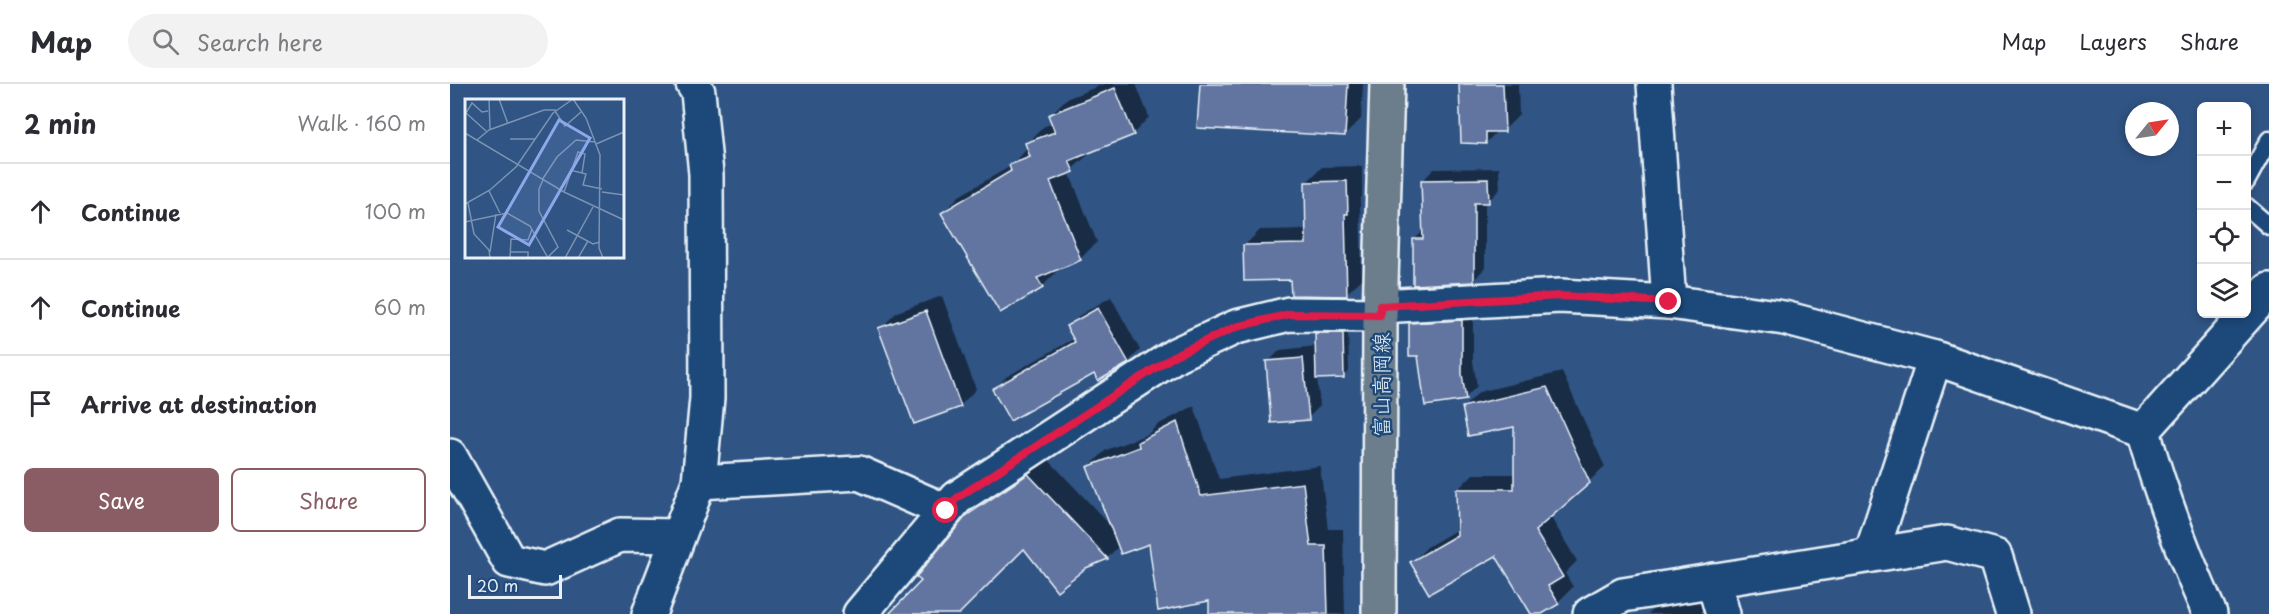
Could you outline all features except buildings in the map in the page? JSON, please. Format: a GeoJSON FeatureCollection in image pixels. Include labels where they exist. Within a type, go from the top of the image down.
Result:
{"type":"FeatureCollection","features":[{"type":"Feature","properties":{"kind":"main road","name":"富山高岡線"},"geometry":{"type":"LineString","coordinates":[[1379,614],[1380,310],[1387,84]]}},
{"type":"Feature","properties":{"kind":"street"},"geometry":{"type":"LineString","coordinates":[[648,614],[699,482],[707,398],[706,174],[698,92],[693,84]]}},
{"type":"Feature","properties":{"kind":"street"},"geometry":{"type":"LineString","coordinates":[[1654,84],[1669,302]]}},
{"type":"Feature","properties":{"kind":"street"},"geometry":{"type":"LineString","coordinates":[[2143,431],[2269,290]]}},
{"type":"Feature","properties":{"kind":"street"},"geometry":{"type":"LineString","coordinates":[[860,614],[957,498],[1177,354],[1236,327],[1290,314],[1380,310],[1560,296],[1669,302],[1784,318],[1935,358],[2143,431]]}},
{"type":"Feature","properties":{"kind":"street"},"geometry":{"type":"LineString","coordinates":[[1871,555],[1935,358]]}},
{"type":"Feature","properties":{"kind":"street"},"geometry":{"type":"LineString","coordinates":[[2143,431],[2164,502],[2188,567],[2210,614]]}},
{"type":"Feature","properties":{"kind":"street"},"geometry":{"type":"LineString","coordinates":[[450,456],[509,561],[545,569],[620,535],[677,536]]}},
{"type":"Feature","properties":{"kind":"street"},"geometry":{"type":"LineString","coordinates":[[699,482],[859,473],[946,511]]}},
{"type":"Feature","properties":{"kind":"street"},"geometry":{"type":"LineString","coordinates":[[1590,614],[1623,595],[1947,543],[1995,556],[2013,614]]}},
{"type":"Feature","properties":{"kind":"street"},"geometry":{"type":"LineString","coordinates":[[1713,580],[1723,614]]}},
{"type":"Feature","properties":{"kind":"lane"},"geometry":{"type":"LineString","coordinates":[[2251,174],[2269,140]]}},
{"type":"Feature","properties":{"kind":"lane"},"geometry":{"type":"LineString","coordinates":[[2251,210],[2269,226]]}},
{"type":"Feature","properties":{"kind":"route"},"geometry":{"type":"LineString","coordinates":[[946,511],[957,498],[1177,354],[1236,327],[1290,314],[1380,315],[1380,306],[1560,296],[1669,302]]}}]}
